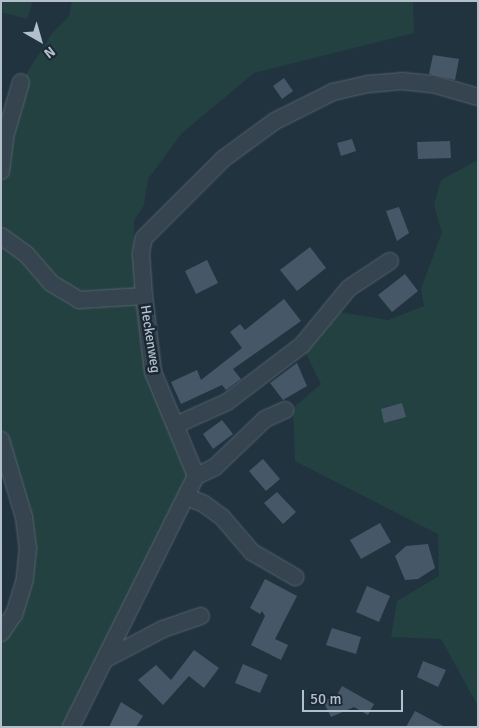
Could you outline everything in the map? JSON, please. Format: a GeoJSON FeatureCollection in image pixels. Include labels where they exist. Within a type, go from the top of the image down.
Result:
{"type":"FeatureCollection","features":[{"type":"Feature","properties":{"kind":"street"},"geometry":{"type":"LineString","coordinates":[[1,171],[5,137],[21,82]]}},
{"type":"Feature","properties":{"kind":"street"},"geometry":{"type":"LineString","coordinates":[[144,296],[141,253],[144,238],[223,158],[275,121],[332,92],[369,84],[425,84],[478,97]]}},
{"type":"Feature","properties":{"kind":"street","name":"Heckenweg"},"geometry":{"type":"LineString","coordinates":[[1,236],[26,254],[51,283],[79,300],[144,296],[154,372],[196,476]]}},
{"type":"Feature","properties":{"kind":"street"},"geometry":{"type":"LineString","coordinates":[[176,424],[226,402],[302,345],[348,288],[390,261]]}},
{"type":"Feature","properties":{"kind":"street"},"geometry":{"type":"LineString","coordinates":[[72,727],[196,476],[215,468],[265,419],[285,410]]}},
{"type":"Feature","properties":{"kind":"street"},"geometry":{"type":"LineString","coordinates":[[1,440],[24,517],[28,548],[22,588],[14,614],[1,632]]}},
{"type":"Feature","properties":{"kind":"street"},"geometry":{"type":"LineString","coordinates":[[187,497],[204,504],[222,518],[252,552],[295,577]]}},
{"type":"Feature","properties":{"kind":"street"},"geometry":{"type":"LineString","coordinates":[[106,659],[163,629],[201,616]]}},
{"type":"Feature","properties":{"kind":"green space"},"geometry":{"type":"Polygon","coordinates":[[[1,1],[33,1],[27,19],[1,12],[1,1]]]}},
{"type":"Feature","properties":{"kind":"green space"},"geometry":{"type":"Polygon","coordinates":[[[72,1],[413,1],[414,33],[254,73],[182,133],[148,179],[144,205],[134,221],[135,258],[156,375],[196,476],[71,727],[1,727],[1,633],[28,548],[1,438],[1,171],[21,82],[53,32],[69,17],[72,1]]]}},
{"type":"Feature","properties":{"kind":"green space"},"geometry":{"type":"Polygon","coordinates":[[[478,160],[478,706],[441,639],[391,637],[397,601],[439,576],[438,534],[295,461],[293,408],[321,384],[302,345],[332,311],[388,320],[424,306],[421,289],[442,232],[434,205],[441,180],[478,160]]]}},
{"type":"Feature","properties":{"kind":"building"},"geometry":{"type":"Polygon","coordinates":[[[433,55],[459,59],[455,80],[429,74],[433,55]]]}},
{"type":"Feature","properties":{"kind":"building"},"geometry":{"type":"Polygon","coordinates":[[[284,78],[293,91],[282,99],[273,86],[284,78]]]}},
{"type":"Feature","properties":{"kind":"building"},"geometry":{"type":"Polygon","coordinates":[[[352,139],[356,151],[341,156],[337,143],[352,139]]]}},
{"type":"Feature","properties":{"kind":"building"},"geometry":{"type":"Polygon","coordinates":[[[450,141],[451,158],[418,159],[417,142],[450,141]]]}},
{"type":"Feature","properties":{"kind":"building"},"geometry":{"type":"Polygon","coordinates":[[[399,207],[409,233],[397,241],[386,211],[399,207]]]}},
{"type":"Feature","properties":{"kind":"building"},"geometry":{"type":"Polygon","coordinates":[[[310,247],[326,268],[297,291],[280,270],[310,247]]]}},
{"type":"Feature","properties":{"kind":"building"},"geometry":{"type":"Polygon","coordinates":[[[207,260],[218,283],[196,294],[185,271],[207,260]]]}},
{"type":"Feature","properties":{"kind":"building"},"geometry":{"type":"Polygon","coordinates":[[[405,274],[418,291],[392,312],[378,295],[405,274]]]}},
{"type":"Feature","properties":{"kind":"building"},"geometry":{"type":"Polygon","coordinates":[[[284,299],[301,321],[233,369],[241,379],[226,390],[222,385],[181,404],[171,382],[197,370],[201,380],[242,348],[230,332],[240,324],[245,330],[284,299]]]}},
{"type":"Feature","properties":{"kind":"building"},"geometry":{"type":"Polygon","coordinates":[[[297,363],[307,386],[283,400],[270,383],[297,363]]]}},
{"type":"Feature","properties":{"kind":"building"},"geometry":{"type":"Polygon","coordinates":[[[402,403],[406,417],[384,423],[381,409],[402,403]]]}},
{"type":"Feature","properties":{"kind":"building"},"geometry":{"type":"Polygon","coordinates":[[[222,420],[233,434],[213,449],[203,434],[222,420]]]}},
{"type":"Feature","properties":{"kind":"building"},"geometry":{"type":"Polygon","coordinates":[[[263,459],[280,479],[266,491],[249,471],[263,459]]]}},
{"type":"Feature","properties":{"kind":"building"},"geometry":{"type":"Polygon","coordinates":[[[277,492],[296,512],[283,524],[264,503],[277,492]]]}},
{"type":"Feature","properties":{"kind":"building"},"geometry":{"type":"Polygon","coordinates":[[[380,523],[391,542],[361,559],[350,540],[380,523]]]}},
{"type":"Feature","properties":{"kind":"building"},"geometry":{"type":"Polygon","coordinates":[[[428,544],[435,568],[418,579],[405,580],[395,556],[406,546],[428,544]]]}},
{"type":"Feature","properties":{"kind":"building"},"geometry":{"type":"Polygon","coordinates":[[[265,579],[297,596],[275,639],[288,645],[281,660],[251,645],[265,616],[262,611],[260,614],[250,608],[265,579]]]}},
{"type":"Feature","properties":{"kind":"building"},"geometry":{"type":"Polygon","coordinates":[[[367,586],[390,596],[379,622],[356,612],[367,586]]]}},
{"type":"Feature","properties":{"kind":"building"},"geometry":{"type":"Polygon","coordinates":[[[332,628],[361,637],[356,654],[326,645],[332,628]]]}},
{"type":"Feature","properties":{"kind":"building"},"geometry":{"type":"Polygon","coordinates":[[[194,650],[219,668],[204,688],[189,676],[163,705],[138,680],[156,665],[171,680],[194,650]]]}},
{"type":"Feature","properties":{"kind":"building"},"geometry":{"type":"Polygon","coordinates":[[[423,661],[446,670],[438,687],[417,677],[423,661]]]}},
{"type":"Feature","properties":{"kind":"building"},"geometry":{"type":"Polygon","coordinates":[[[243,664],[268,675],[260,693],[235,683],[243,664]]]}},
{"type":"Feature","properties":{"kind":"building"},"geometry":{"type":"Polygon","coordinates":[[[342,686],[374,704],[368,715],[354,707],[331,717],[323,701],[337,695],[342,686]]]}},
{"type":"Feature","properties":{"kind":"building"},"geometry":{"type":"Polygon","coordinates":[[[121,702],[143,716],[136,727],[109,727],[121,702]]]}},
{"type":"Feature","properties":{"kind":"building"},"geometry":{"type":"Polygon","coordinates":[[[415,711],[445,727],[406,727],[415,711]]]}}]}
